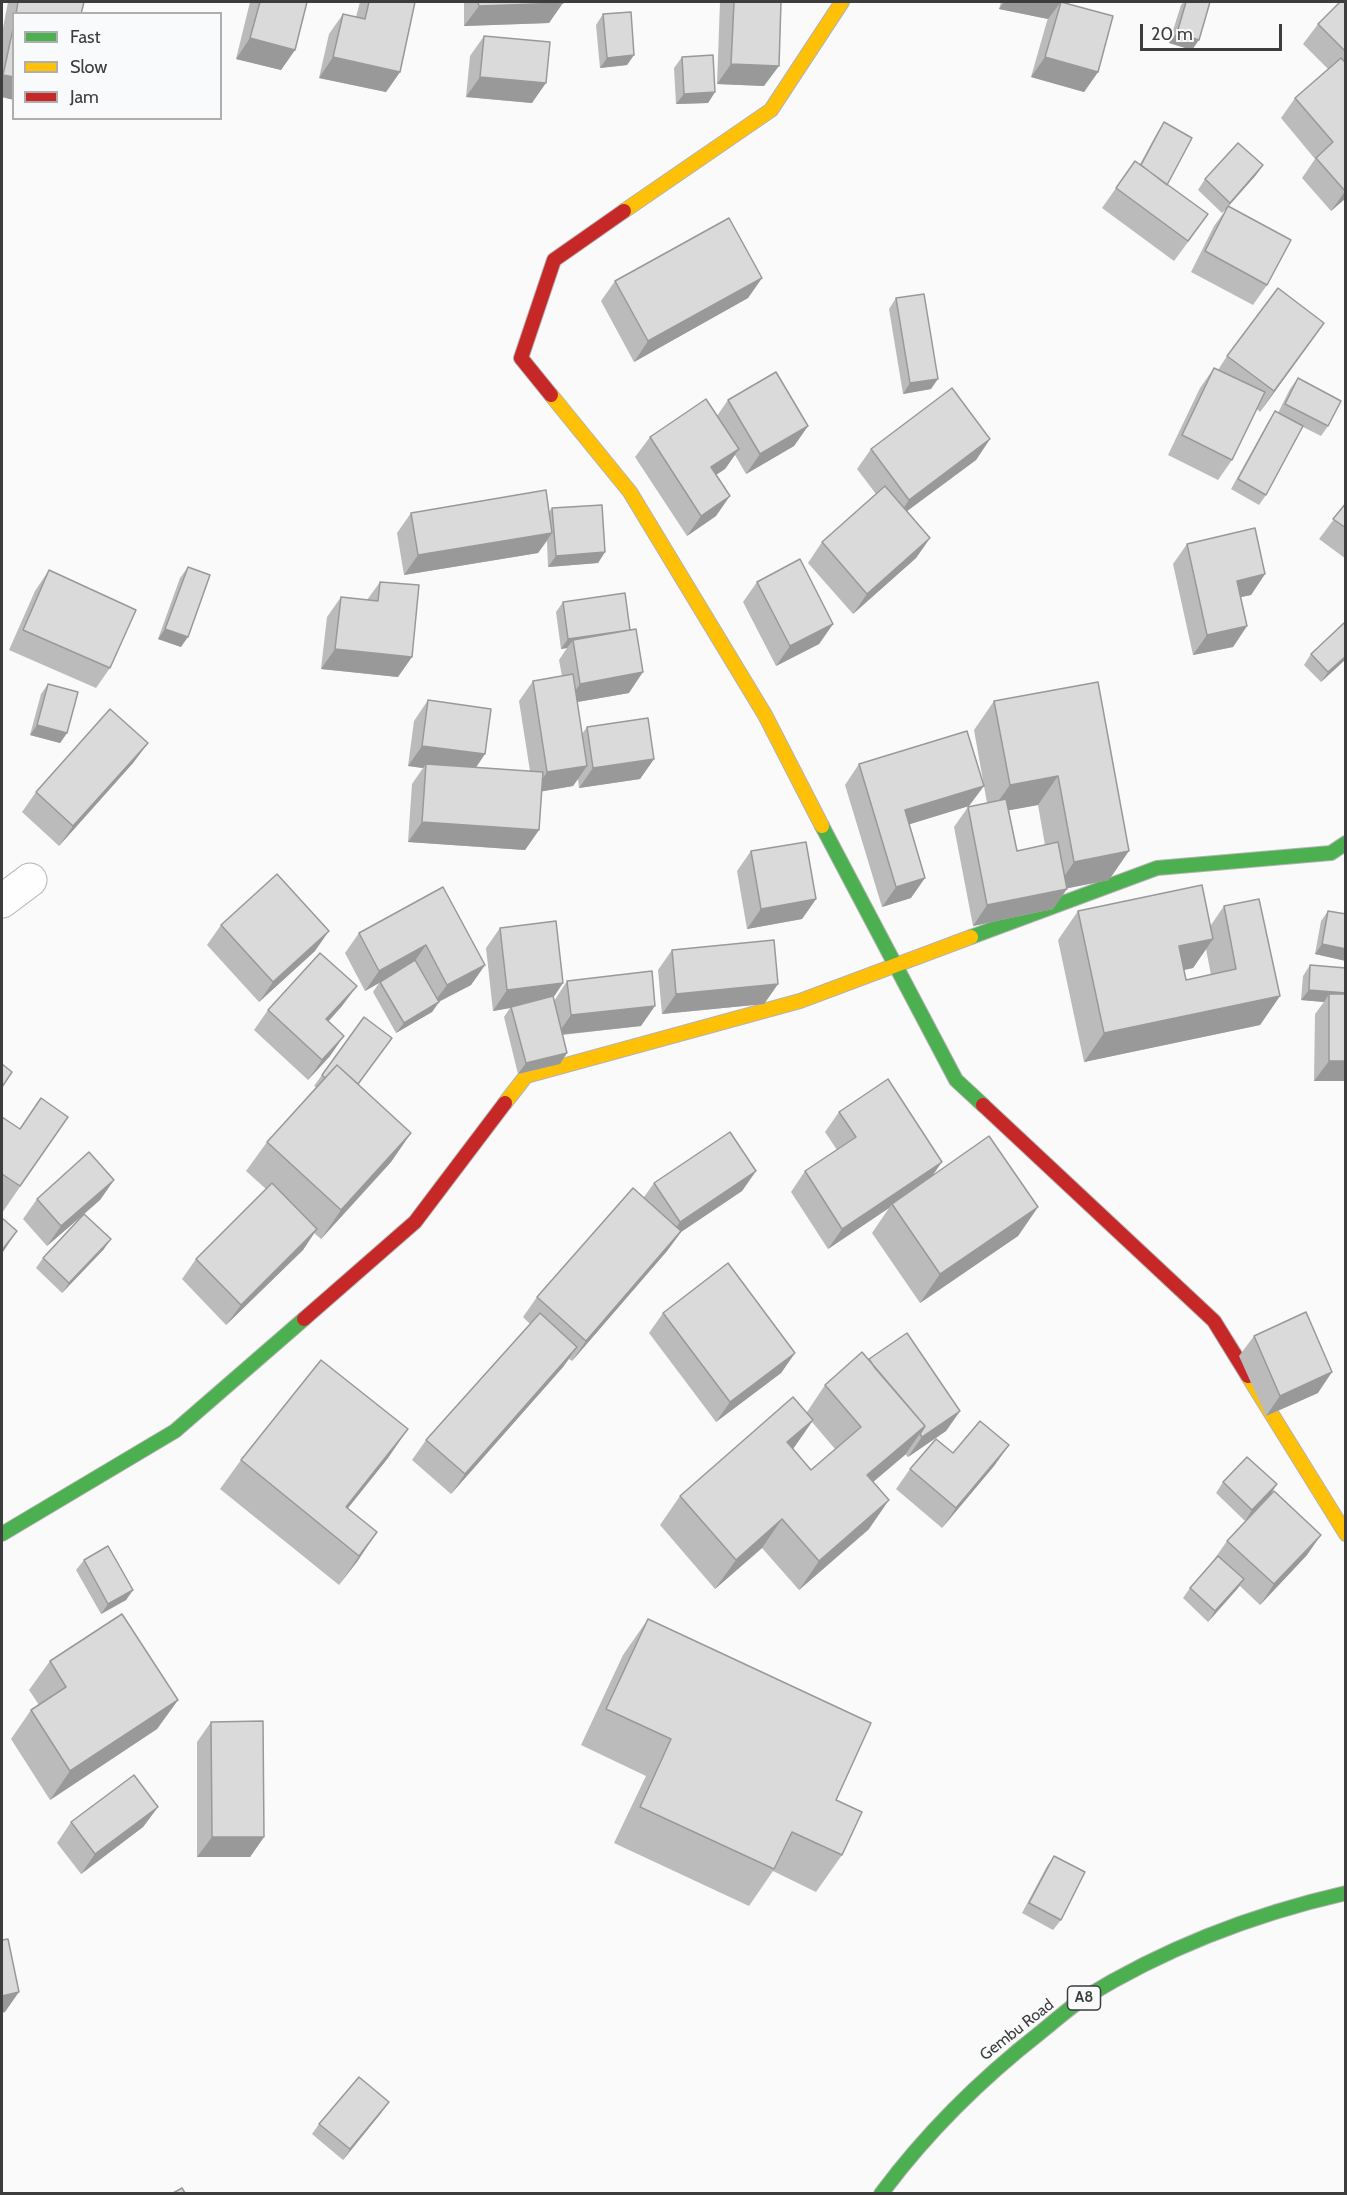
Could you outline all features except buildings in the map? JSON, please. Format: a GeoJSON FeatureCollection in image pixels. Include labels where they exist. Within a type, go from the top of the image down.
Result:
{"type":"FeatureCollection","features":[{"type":"Feature","properties":{"kind":"street"},"geometry":{"type":"LineString","coordinates":[[842,2],[771,110],[554,260],[521,358],[630,492],[765,715],[894,967],[956,1080],[1214,1322],[1346,1534]]}},
{"type":"Feature","properties":{"kind":"street"},"geometry":{"type":"LineString","coordinates":[[2,1534],[175,1431],[415,1222],[526,1076],[800,1002],[1157,868],[1331,853],[1346,843]]}},
{"type":"Feature","properties":{"kind":"street"},"geometry":{"type":"LineString","coordinates":[[2,901],[30,880]]}},
{"type":"Feature","properties":{"kind":"street","name":"Gembu Road"},"geometry":{"type":"LineString","coordinates":[[881,2193],[901,2165],[987,2075],[1082,2000],[1181,1946],[1308,1901],[1346,1893]]}},
{"type":"Feature","properties":{"kind":"traffic: fast"},"geometry":{"type":"LineString","coordinates":[[822,826],[956,1080],[983,1105]]}},
{"type":"Feature","properties":{"kind":"traffic: fast"},"geometry":{"type":"LineString","coordinates":[[971,937],[1157,868],[1331,853],[1346,843]]}},
{"type":"Feature","properties":{"kind":"traffic: fast"},"geometry":{"type":"LineString","coordinates":[[2,1534],[175,1431],[304,1319]]}},
{"type":"Feature","properties":{"kind":"traffic: fast"},"geometry":{"type":"LineString","coordinates":[[881,2194],[917,2149],[956,2107],[1019,2050],[1084,1998],[1178,1948],[1244,1922],[1346,1893]]}},
{"type":"Feature","properties":{"kind":"traffic: slow"},"geometry":{"type":"LineString","coordinates":[[624,211],[771,110],[842,2]]}},
{"type":"Feature","properties":{"kind":"traffic: slow"},"geometry":{"type":"LineString","coordinates":[[551,395],[630,492],[765,715],[822,826]]}},
{"type":"Feature","properties":{"kind":"traffic: slow"},"geometry":{"type":"LineString","coordinates":[[505,1103],[526,1076],[800,1001],[971,937]]}},
{"type":"Feature","properties":{"kind":"traffic: slow"},"geometry":{"type":"LineString","coordinates":[[1248,1376],[1346,1534]]}},
{"type":"Feature","properties":{"kind":"traffic: jam"},"geometry":{"type":"LineString","coordinates":[[551,395],[521,358],[554,260],[624,211]]}},
{"type":"Feature","properties":{"kind":"traffic: jam"},"geometry":{"type":"LineString","coordinates":[[304,1319],[415,1222],[505,1103]]}},
{"type":"Feature","properties":{"kind":"traffic: jam"},"geometry":{"type":"LineString","coordinates":[[983,1105],[1214,1321],[1248,1376]]}}]}
